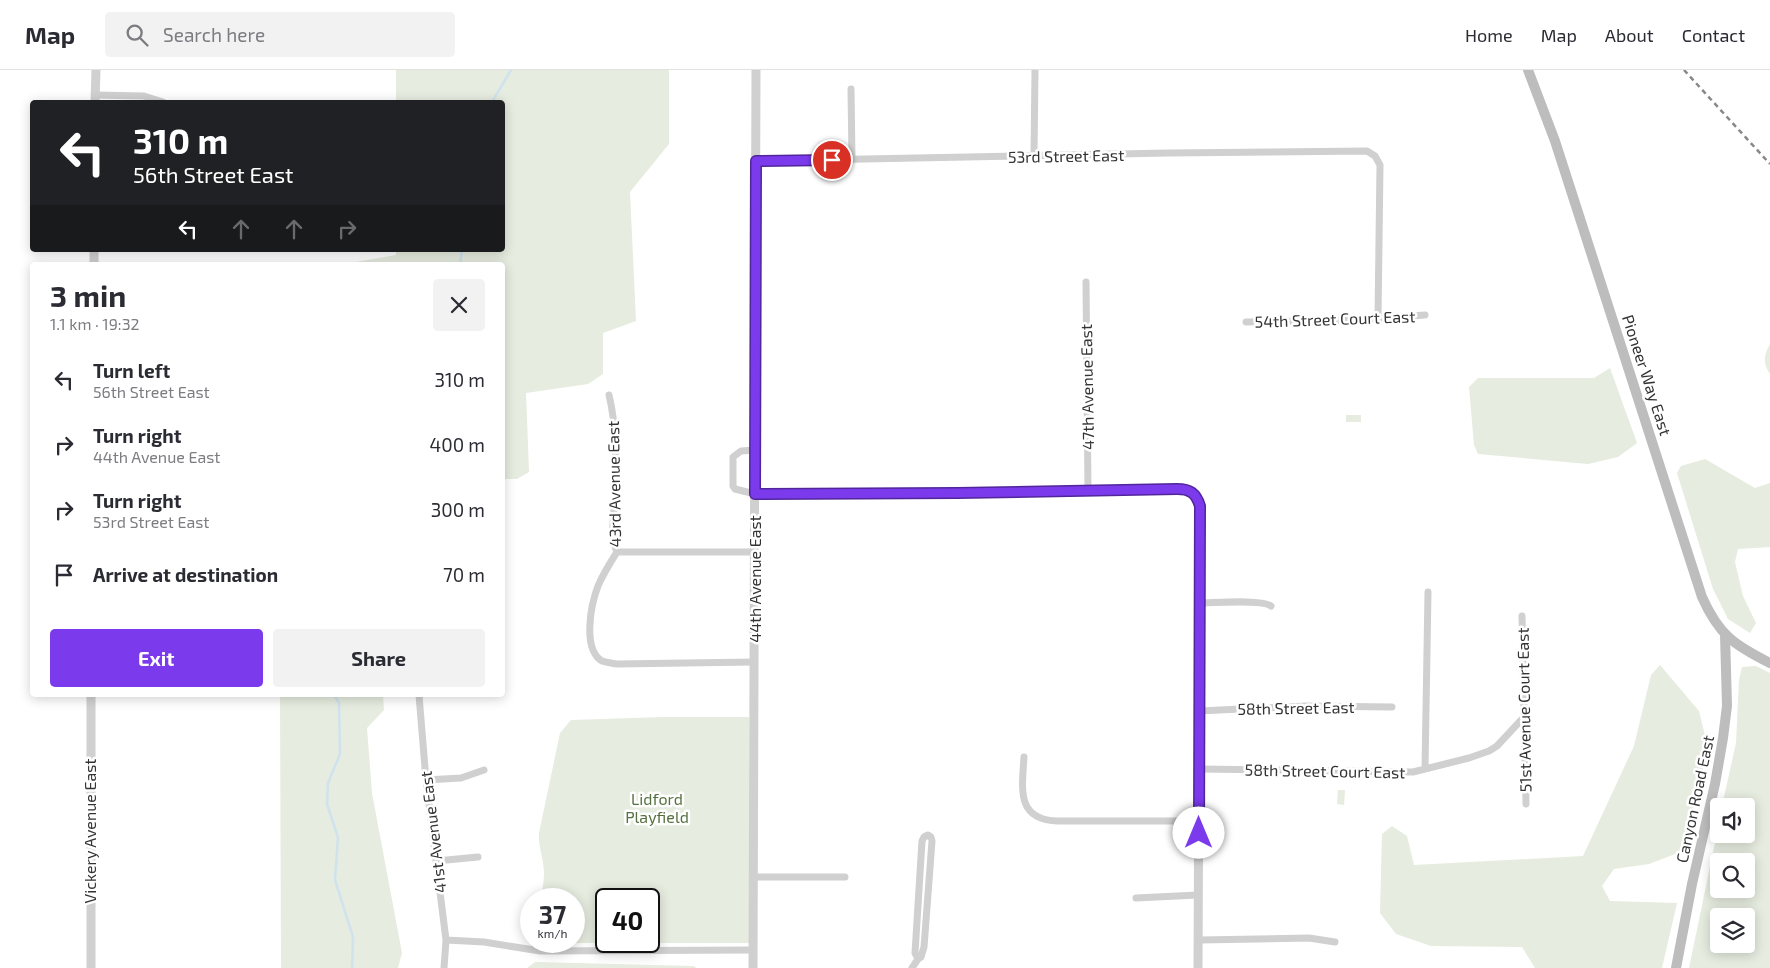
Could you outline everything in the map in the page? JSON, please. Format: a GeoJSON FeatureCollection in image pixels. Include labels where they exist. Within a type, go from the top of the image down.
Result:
{"type":"FeatureCollection","features":[{"type":"Feature","properties":{"kind":"main road","name":"Pioneer Way East"},"geometry":{"type":"LineString","coordinates":[[1528,70],[1558,150],[1702,597],[1710,614],[1725,635],[1747,651],[1770,663]]}},
{"type":"Feature","properties":{"kind":"main road","name":"Canyon Road East"},"geometry":{"type":"LineString","coordinates":[[1676,968],[1723,738],[1727,706],[1725,635]]}},
{"type":"Feature","properties":{"kind":"street"},"geometry":{"type":"LineString","coordinates":[[96,70],[95,99],[144,96],[157,100]]}},
{"type":"Feature","properties":{"kind":"street","name":"44th Avenue East"},"geometry":{"type":"LineString","coordinates":[[753,968],[756,70]]}},
{"type":"Feature","properties":{"kind":"street"},"geometry":{"type":"LineString","coordinates":[[1034,156],[1035,70]]}},
{"type":"Feature","properties":{"kind":"street"},"geometry":{"type":"LineString","coordinates":[[850,89],[852,160]]}},
{"type":"Feature","properties":{"kind":"street","name":"53rd Street East"},"geometry":{"type":"LineString","coordinates":[[756,161],[1367,151],[1375,156],[1380,165],[1378,318]]}},
{"type":"Feature","properties":{"kind":"street","name":"47th Avenue East"},"geometry":{"type":"LineString","coordinates":[[1086,282],[1088,491]]}},
{"type":"Feature","properties":{"kind":"street","name":"54th Street Court East"},"geometry":{"type":"LineString","coordinates":[[1246,322],[1425,315]]}},
{"type":"Feature","properties":{"kind":"street","name":"43rd Avenue East"},"geometry":{"type":"LineString","coordinates":[[609,395],[612,407],[616,454],[613,531],[614,546],[617,552],[603,574],[591,608],[590,630],[597,657],[606,662],[617,664],[754,662]]}},
{"type":"Feature","properties":{"kind":"street"},"geometry":{"type":"LineString","coordinates":[[755,450],[741,451],[733,458],[733,483],[735,489],[755,494],[1187,489],[1194,494],[1200,506],[1198,968]]}},
{"type":"Feature","properties":{"kind":"street"},"geometry":{"type":"LineString","coordinates":[[617,552],[755,552]]}},
{"type":"Feature","properties":{"kind":"street"},"geometry":{"type":"LineString","coordinates":[[1425,769],[1428,592]]}},
{"type":"Feature","properties":{"kind":"street"},"geometry":{"type":"LineString","coordinates":[[1200,603],[1257,602],[1267,603],[1271,606]]}},
{"type":"Feature","properties":{"kind":"street","name":"51st Avenue Court East"},"geometry":{"type":"LineString","coordinates":[[1522,616],[1526,804]]}},
{"type":"Feature","properties":{"kind":"street","name":"Vickery Avenue East"},"geometry":{"type":"LineString","coordinates":[[90,968],[91,697]]}},
{"type":"Feature","properties":{"kind":"street","name":"41st Avenue East"},"geometry":{"type":"LineString","coordinates":[[419,697],[426,780],[446,940],[444,968]]}},
{"type":"Feature","properties":{"kind":"street","name":"58th Street East"},"geometry":{"type":"LineString","coordinates":[[1199,711],[1306,706],[1392,707]]}},
{"type":"Feature","properties":{"kind":"street","name":"58th Street Court East"},"geometry":{"type":"LineString","coordinates":[[1199,769],[1398,772],[1425,769],[1489,751],[1497,746],[1524,717]]}},
{"type":"Feature","properties":{"kind":"street"},"geometry":{"type":"LineString","coordinates":[[1024,757],[1023,798],[1032,813],[1040,819],[1058,821],[1199,821]]}},
{"type":"Feature","properties":{"kind":"street"},"geometry":{"type":"LineString","coordinates":[[426,780],[461,778],[484,770]]}},
{"type":"Feature","properties":{"kind":"street"},"geometry":{"type":"LineString","coordinates":[[912,968],[922,957],[925,939],[932,841],[931,837],[928,836],[924,837],[922,841],[915,953],[918,960]]}},
{"type":"Feature","properties":{"kind":"street"},"geometry":{"type":"LineString","coordinates":[[436,861],[478,857]]}},
{"type":"Feature","properties":{"kind":"street"},"geometry":{"type":"LineString","coordinates":[[754,877],[845,878]]}},
{"type":"Feature","properties":{"kind":"street"},"geometry":{"type":"LineString","coordinates":[[1136,898],[1198,895]]}},
{"type":"Feature","properties":{"kind":"street"},"geometry":{"type":"LineString","coordinates":[[1198,940],[1309,938],[1335,942]]}},
{"type":"Feature","properties":{"kind":"street"},"geometry":{"type":"LineString","coordinates":[[446,940],[484,942],[540,951],[754,950]]}},
{"type":"Feature","properties":{"kind":"green space"},"geometry":{"type":"Polygon","coordinates":[[[396,70],[669,70],[669,144],[630,192],[636,321],[603,333],[603,374],[588,384],[526,393],[529,472],[517,479],[505,479],[505,262],[355,262],[396,255],[396,252],[505,252],[505,100],[396,100],[396,70]]]}},
{"type":"Feature","properties":{"kind":"green space"},"geometry":{"type":"Polygon","coordinates":[[[1770,344],[1770,374],[1765,359],[1770,344]]]}},
{"type":"Feature","properties":{"kind":"green space"},"geometry":{"type":"Polygon","coordinates":[[[1610,368],[1637,443],[1618,457],[1588,464],[1478,454],[1474,445],[1469,387],[1478,378],[1594,378],[1610,368]]]}},
{"type":"Feature","properties":{"kind":"green space"},"geometry":{"type":"Polygon","coordinates":[[[1346,415],[1361,415],[1361,422],[1346,422],[1346,415]]]}},
{"type":"Feature","properties":{"kind":"green space"},"geometry":{"type":"Polygon","coordinates":[[[1705,459],[1755,488],[1770,483],[1770,547],[1738,549],[1735,562],[1743,596],[1756,623],[1750,633],[1728,619],[1713,589],[1677,473],[1681,466],[1705,459]]]}},
{"type":"Feature","properties":{"kind":"green space"},"geometry":{"type":"Polygon","coordinates":[[[1660,665],[1699,711],[1708,748],[1683,851],[1649,864],[1614,869],[1602,886],[1610,901],[1677,903],[1662,968],[1535,968],[1522,947],[1431,946],[1396,934],[1380,913],[1382,834],[1392,826],[1407,836],[1414,865],[1583,856],[1634,746],[1651,675],[1660,665]]]}},
{"type":"Feature","properties":{"kind":"green space"},"geometry":{"type":"Polygon","coordinates":[[[1756,666],[1770,673],[1770,968],[1689,968],[1710,866],[1710,898],[1755,898],[1755,853],[1713,853],[1715,843],[1755,843],[1755,798],[1724,798],[1736,743],[1739,680],[1742,667],[1756,666]]]}},
{"type":"Feature","properties":{"kind":"green space"},"geometry":{"type":"Polygon","coordinates":[[[280,697],[383,697],[384,710],[367,728],[372,793],[402,953],[398,968],[281,968],[280,697]]]}},
{"type":"Feature","properties":{"kind":"green space","name":"Lidford Playfield"},"geometry":{"type":"Polygon","coordinates":[[[749,717],[749,943],[660,943],[660,888],[595,888],[595,943],[585,943],[585,888],[542,888],[544,874],[539,833],[560,733],[571,720],[749,717]]]}},
{"type":"Feature","properties":{"kind":"green space"},"geometry":{"type":"Polygon","coordinates":[[[1338,790],[1345,790],[1344,805],[1337,804],[1338,790]]]}},
{"type":"Feature","properties":{"kind":"green space"},"geometry":{"type":"Polygon","coordinates":[[[535,962],[693,966],[697,968],[527,968],[535,962]]]}},
{"type":"Feature","properties":{"kind":"waterway"},"geometry":{"type":"LineString","coordinates":[[493,100],[511,70]]}},
{"type":"Feature","properties":{"kind":"waterway"},"geometry":{"type":"LineString","coordinates":[[460,262],[462,252]]}},
{"type":"Feature","properties":{"kind":"waterway"},"geometry":{"type":"LineString","coordinates":[[335,697],[339,703],[340,754],[328,783],[327,804],[338,837],[335,880],[353,937],[352,968]]}},
{"type":"Feature","properties":{"kind":"railway"},"geometry":{"type":"LineString","coordinates":[[1684,70],[1770,164]]}},
{"type":"Feature","properties":{"kind":"route"},"geometry":{"type":"LineString","coordinates":[[832,160],[756,161],[755,494],[1177,489],[1191,491],[1198,499],[1200,506],[1199,833]]}}]}
